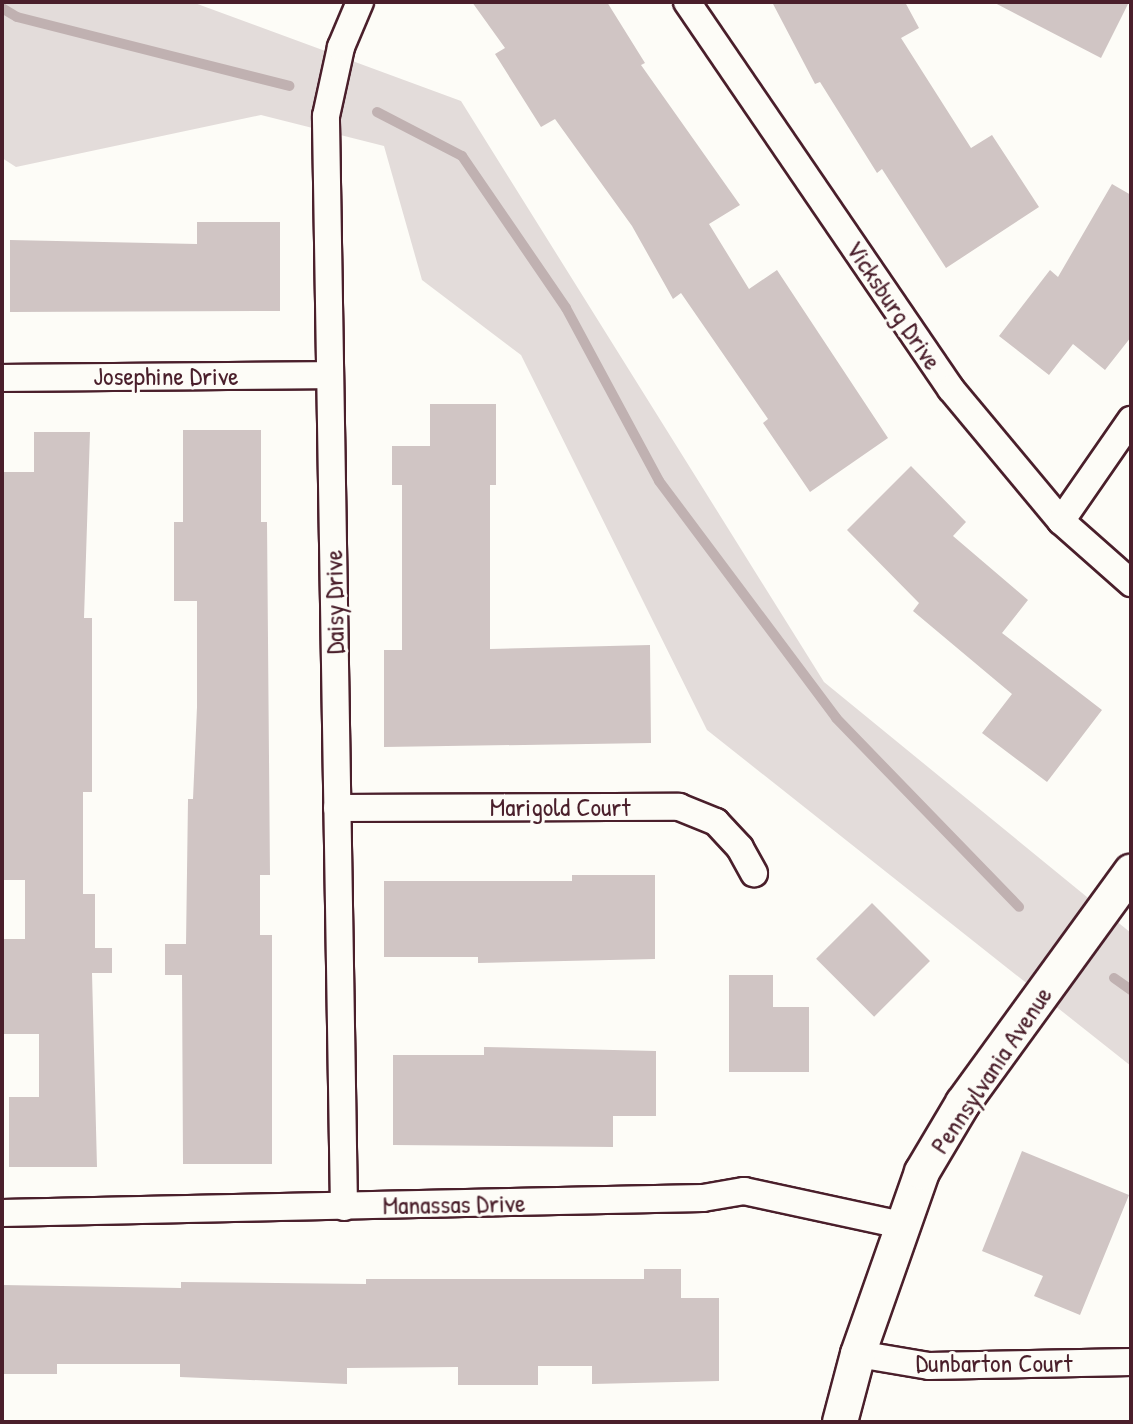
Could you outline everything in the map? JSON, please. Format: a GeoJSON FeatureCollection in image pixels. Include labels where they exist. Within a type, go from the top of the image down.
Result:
{"type":"FeatureCollection","features":[{"type":"Feature","properties":{"kind":"street","name":"Daisy Drive"},"geometry":{"type":"LineString","coordinates":[[344,1207],[326,116],[341,47],[360,2]]}},
{"type":"Feature","properties":{"kind":"street","name":"Vicksburg Drive"},"geometry":{"type":"LineString","coordinates":[[687,2],[951,389],[1061,521],[1131,583]]}},
{"type":"Feature","properties":{"kind":"street","name":"Josephine Drive"},"geometry":{"type":"LineString","coordinates":[[2,378],[330,375]]}},
{"type":"Feature","properties":{"kind":"street"},"geometry":{"type":"LineString","coordinates":[[1061,521],[1131,420]]}},
{"type":"Feature","properties":{"kind":"street","name":"Marigold Court"},"geometry":{"type":"LineString","coordinates":[[337,808],[679,807],[716,822],[740,848],[754,873]]}},
{"type":"Feature","properties":{"kind":"street","name":"Pennsylvania Avenue"},"geometry":{"type":"LineString","coordinates":[[840,1422],[858,1354],[922,1172],[963,1103],[1131,872]]}},
{"type":"Feature","properties":{"kind":"street","name":"Manassas Drive"},"geometry":{"type":"LineString","coordinates":[[2,1213],[703,1198],[744,1191],[901,1225]]}},
{"type":"Feature","properties":{"kind":"street","name":"Dunbarton Court"},"geometry":{"type":"LineString","coordinates":[[858,1354],[929,1366],[1131,1362]]}},
{"type":"Feature","properties":{"kind":"shaded area"},"geometry":{"type":"Polygon","coordinates":[[[2,2],[192,2],[461,101],[824,682],[1131,933],[1131,1066],[707,730],[521,355],[422,280],[384,146],[261,115],[16,167],[2,158],[2,2]]]}},
{"type":"Feature","properties":{"kind":"building"},"geometry":{"type":"Polygon","coordinates":[[[472,2],[607,2],[645,63],[641,65],[740,205],[709,224],[749,289],[777,270],[888,438],[810,492],[763,423],[768,419],[681,293],[673,299],[632,226],[555,119],[541,127],[495,54],[505,48],[472,2]]]}},
{"type":"Feature","properties":{"kind":"building"},"geometry":{"type":"Polygon","coordinates":[[[772,2],[905,2],[919,28],[901,38],[971,148],[992,135],[1039,207],[946,268],[882,169],[877,173],[820,82],[815,84],[772,2]]]}},
{"type":"Feature","properties":{"kind":"building"},"geometry":{"type":"Polygon","coordinates":[[[993,2],[1129,2],[1101,58],[993,2]]]}},
{"type":"Feature","properties":{"kind":"building"},"geometry":{"type":"Polygon","coordinates":[[[1112,184],[1131,195],[1131,337],[1105,370],[1073,344],[1049,375],[999,336],[1050,270],[1058,277],[1112,184]]]}},
{"type":"Feature","properties":{"kind":"building"},"geometry":{"type":"Polygon","coordinates":[[[197,222],[280,222],[280,311],[10,312],[10,240],[197,244],[197,222]]]}},
{"type":"Feature","properties":{"kind":"building"},"geometry":{"type":"Polygon","coordinates":[[[430,404],[496,404],[496,485],[490,485],[490,649],[650,645],[651,743],[384,747],[384,650],[402,650],[402,485],[392,485],[392,446],[430,446],[430,404]]]}},
{"type":"Feature","properties":{"kind":"building"},"geometry":{"type":"Polygon","coordinates":[[[183,430],[261,430],[261,522],[267,522],[270,875],[260,875],[260,935],[272,935],[272,1164],[183,1164],[182,975],[165,975],[165,944],[186,944],[188,799],[193,799],[197,707],[197,601],[174,601],[174,522],[183,522],[183,430]]]}},
{"type":"Feature","properties":{"kind":"building"},"geometry":{"type":"Polygon","coordinates":[[[34,432],[90,432],[84,618],[92,618],[92,792],[83,792],[83,894],[95,894],[95,948],[112,948],[112,973],[92,973],[97,1167],[9,1167],[9,1097],[39,1097],[39,1034],[4,1034],[2,939],[25,939],[25,880],[4,880],[2,472],[34,472],[34,432]]]}},
{"type":"Feature","properties":{"kind":"building"},"geometry":{"type":"Polygon","coordinates":[[[911,466],[966,522],[953,536],[1028,600],[1002,633],[1102,710],[1047,782],[982,733],[1012,694],[913,611],[919,603],[847,530],[911,466]]]}},
{"type":"Feature","properties":{"kind":"building"},"geometry":{"type":"Polygon","coordinates":[[[572,875],[655,875],[655,959],[478,963],[478,957],[384,957],[384,881],[572,881],[572,875]]]}},
{"type":"Feature","properties":{"kind":"building"},"geometry":{"type":"Polygon","coordinates":[[[872,903],[930,961],[874,1017],[816,959],[872,903]]]}},
{"type":"Feature","properties":{"kind":"building"},"geometry":{"type":"Polygon","coordinates":[[[729,975],[773,975],[773,1007],[809,1007],[809,1072],[729,1072],[729,975]]]}},
{"type":"Feature","properties":{"kind":"building"},"geometry":{"type":"Polygon","coordinates":[[[484,1047],[656,1051],[656,1116],[613,1116],[613,1147],[393,1145],[393,1055],[484,1055],[484,1047]]]}},
{"type":"Feature","properties":{"kind":"building"},"geometry":{"type":"Polygon","coordinates":[[[1022,1151],[1129,1195],[1080,1315],[1034,1296],[1043,1276],[982,1251],[1022,1151]]]}},
{"type":"Feature","properties":{"kind":"building"},"geometry":{"type":"Polygon","coordinates":[[[644,1269],[681,1269],[681,1298],[719,1298],[719,1381],[592,1384],[592,1366],[538,1366],[538,1385],[458,1385],[458,1367],[347,1368],[347,1384],[180,1377],[180,1364],[57,1364],[57,1374],[2,1374],[2,1285],[181,1288],[181,1282],[366,1284],[366,1279],[644,1279],[644,1269]]]}},
{"type":"Feature","properties":{"kind":"waterway"},"geometry":{"type":"LineString","coordinates":[[2,8],[17,17],[289,86]]}},
{"type":"Feature","properties":{"kind":"waterway"},"geometry":{"type":"LineString","coordinates":[[377,112],[462,156],[566,308],[659,481],[836,718],[1019,907]]}},
{"type":"Feature","properties":{"kind":"waterway"},"geometry":{"type":"LineString","coordinates":[[1114,978],[1131,990]]}}]}
